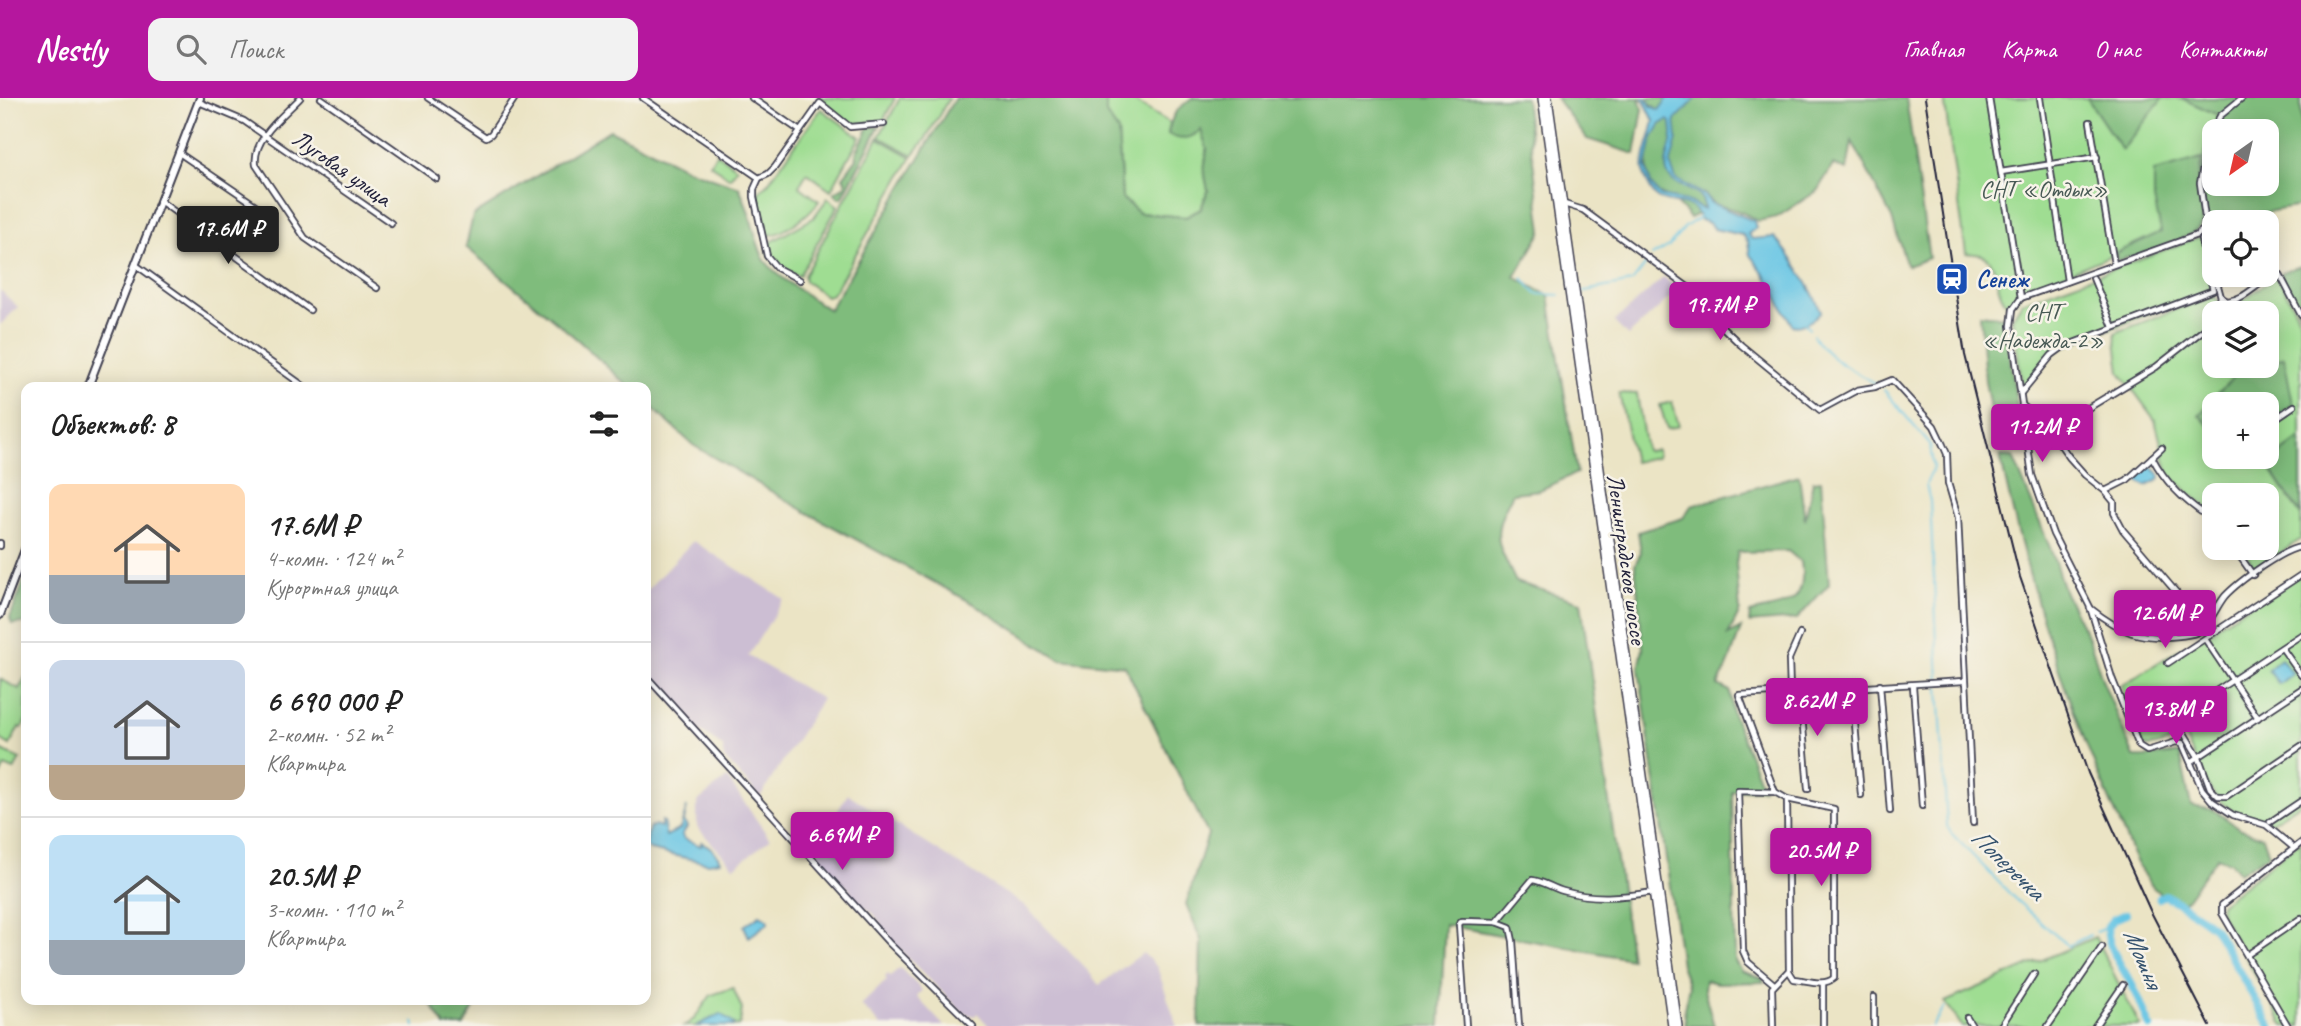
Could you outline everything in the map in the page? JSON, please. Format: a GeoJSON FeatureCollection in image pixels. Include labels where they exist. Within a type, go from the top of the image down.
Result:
{"type":"FeatureCollection","features":[{"type":"Feature","properties":{"kind":"highway","name":"Ленинградское шоссе"},"geometry":{"type":"LineString","coordinates":[[1542,98],[1560,203],[1678,1026]]}},
{"type":"Feature","properties":{"kind":"highway","name":"Ленинградское шоссе"},"geometry":{"type":"LineString","coordinates":[[1548,98],[1672,1026]]}},
{"type":"Feature","properties":{"kind":"main road"},"geometry":{"type":"LineString","coordinates":[[91,382],[199,100]]}},
{"type":"Feature","properties":{"kind":"main road"},"geometry":{"type":"LineString","coordinates":[[0,615],[21,560]]}},
{"type":"Feature","properties":{"kind":"street"},"geometry":{"type":"LineString","coordinates":[[300,98],[265,135],[256,153],[256,165],[309,241],[377,288]]}},
{"type":"Feature","properties":{"kind":"street"},"geometry":{"type":"LineString","coordinates":[[321,98],[437,179]]}},
{"type":"Feature","properties":{"kind":"street"},"geometry":{"type":"LineString","coordinates":[[428,98],[486,136],[491,134],[515,98]]}},
{"type":"Feature","properties":{"kind":"street"},"geometry":{"type":"LineString","coordinates":[[643,98],[759,178]]}},
{"type":"Feature","properties":{"kind":"street"},"geometry":{"type":"LineString","coordinates":[[752,98],[800,131]]}},
{"type":"Feature","properties":{"kind":"street"},"geometry":{"type":"LineString","coordinates":[[1989,98],[2021,298]]}},
{"type":"Feature","properties":{"kind":"street"},"geometry":{"type":"LineString","coordinates":[[2040,98],[2067,281]]}},
{"type":"Feature","properties":{"kind":"street"},"geometry":{"type":"LineString","coordinates":[[2204,210],[2200,183],[2209,137],[2220,116],[2242,98]]}},
{"type":"Feature","properties":{"kind":"street","name":"Луговая улица"},"geometry":{"type":"LineString","coordinates":[[199,100],[234,116],[265,135],[390,223]]}},
{"type":"Feature","properties":{"kind":"street"},"geometry":{"type":"LineString","coordinates":[[800,279],[774,266],[764,250],[754,197],[759,178],[772,171],[820,103],[850,128],[884,124]]}},
{"type":"Feature","properties":{"kind":"street"},"geometry":{"type":"LineString","coordinates":[[2090,122],[2114,264]]}},
{"type":"Feature","properties":{"kind":"street"},"geometry":{"type":"LineString","coordinates":[[179,153],[257,206]]}},
{"type":"Feature","properties":{"kind":"street"},"geometry":{"type":"LineString","coordinates":[[2001,172],[2096,157]]}},
{"type":"Feature","properties":{"kind":"street"},"geometry":{"type":"LineString","coordinates":[[160,201],[310,310]]}},
{"type":"Feature","properties":{"kind":"street"},"geometry":{"type":"LineString","coordinates":[[1560,203],[1583,210],[1696,293],[1714,319],[1741,345],[1820,410],[1857,390],[1892,380],[1934,426],[1947,454],[1948,483],[1958,517],[1973,823]]}},
{"type":"Feature","properties":{"kind":"street"},"geometry":{"type":"LineString","coordinates":[[2202,230],[2021,298],[2011,315],[2032,475],[2053,534],[2090,607],[2112,678],[2139,746],[2147,751],[2176,742],[2182,743],[2202,789],[2211,801],[2232,815],[2266,825],[2294,848]]}},
{"type":"Feature","properties":{"kind":"street"},"geometry":{"type":"LineString","coordinates":[[2020,393],[2052,355],[2063,348],[2213,290],[2201,240]]}},
{"type":"Feature","properties":{"kind":"street"},"geometry":{"type":"LineString","coordinates":[[136,265],[298,382]]}},
{"type":"Feature","properties":{"kind":"street"},"geometry":{"type":"LineString","coordinates":[[2221,297],[2227,301],[2239,299],[2280,275],[2289,297],[2301,315]]}},
{"type":"Feature","properties":{"kind":"street"},"geometry":{"type":"LineString","coordinates":[[2093,278],[2113,327]]}},
{"type":"Feature","properties":{"kind":"street"},"geometry":{"type":"LineString","coordinates":[[2048,427],[2065,421],[2157,367],[2211,324],[2221,297],[2218,287]]}},
{"type":"Feature","properties":{"kind":"street"},"geometry":{"type":"LineString","coordinates":[[2022,404],[2048,427],[2068,457],[2085,475],[2105,491],[2114,502],[2114,513],[2123,530],[2205,626]]}},
{"type":"Feature","properties":{"kind":"street"},"geometry":{"type":"LineString","coordinates":[[2279,416],[2294,406]]}},
{"type":"Feature","properties":{"kind":"street"},"geometry":{"type":"LineString","coordinates":[[2105,491],[2127,480],[2162,447]]}},
{"type":"Feature","properties":{"kind":"street"},"geometry":{"type":"LineString","coordinates":[[2152,457],[2162,476],[2202,513]]}},
{"type":"Feature","properties":{"kind":"street"},"geometry":{"type":"LineString","coordinates":[[2090,607],[2116,627],[2142,636],[2166,637],[2197,633],[2205,626],[2226,595],[2299,546]]}},
{"type":"Feature","properties":{"kind":"street"},"geometry":{"type":"LineString","coordinates":[[2242,560],[2253,575]]}},
{"type":"Feature","properties":{"kind":"street"},"geometry":{"type":"LineString","coordinates":[[2168,663],[2301,575]]}},
{"type":"Feature","properties":{"kind":"street"},"geometry":{"type":"LineString","coordinates":[[1790,691],[1789,659],[1800,634]]}},
{"type":"Feature","properties":{"kind":"street"},"geometry":{"type":"LineString","coordinates":[[2301,635],[2175,718],[2199,758],[2210,788],[2222,797],[2301,746]]}},
{"type":"Feature","properties":{"kind":"street"},"geometry":{"type":"LineString","coordinates":[[2205,639],[2258,718]]}},
{"type":"Feature","properties":{"kind":"street"},"geometry":{"type":"LineString","coordinates":[[2282,648],[2301,675]]}},
{"type":"Feature","properties":{"kind":"street"},"geometry":{"type":"LineString","coordinates":[[651,681],[889,943],[973,1026]]}},
{"type":"Feature","properties":{"kind":"street"},"geometry":{"type":"LineString","coordinates":[[1775,792],[1739,695],[1964,681]]}},
{"type":"Feature","properties":{"kind":"street"},"geometry":{"type":"LineString","coordinates":[[1880,685],[1890,811]]}},
{"type":"Feature","properties":{"kind":"street"},"geometry":{"type":"LineString","coordinates":[[1913,685],[1922,806]]}},
{"type":"Feature","properties":{"kind":"street"},"geometry":{"type":"LineString","coordinates":[[1852,688],[1861,795]]}},
{"type":"Feature","properties":{"kind":"street"},"geometry":{"type":"LineString","coordinates":[[2191,762],[2301,689]]}},
{"type":"Feature","properties":{"kind":"street"},"geometry":{"type":"LineString","coordinates":[[1800,690],[1808,789]]}},
{"type":"Feature","properties":{"kind":"street"},"geometry":{"type":"LineString","coordinates":[[1774,984],[1748,962],[1743,951],[1738,791],[1775,792],[1787,799],[1834,808],[1835,978],[1823,983],[1794,979],[1789,970],[1787,799]]}},
{"type":"Feature","properties":{"kind":"street"},"geometry":{"type":"LineString","coordinates":[[2270,822],[2301,801]]}},
{"type":"Feature","properties":{"kind":"street"},"geometry":{"type":"LineString","coordinates":[[2288,1026],[2222,913],[2222,905],[2301,843]]}},
{"type":"Feature","properties":{"kind":"street"},"geometry":{"type":"LineString","coordinates":[[1497,922],[1532,880],[1562,891],[1602,898],[1654,892]]}},
{"type":"Feature","properties":{"kind":"street"},"geometry":{"type":"LineString","coordinates":[[2247,956],[2301,918]]}},
{"type":"Feature","properties":{"kind":"street"},"geometry":{"type":"LineString","coordinates":[[1466,1026],[1459,924],[1462,921],[1497,922],[1510,927],[1519,1026]]}},
{"type":"Feature","properties":{"kind":"street"},"geometry":{"type":"LineString","coordinates":[[2048,1026],[2102,947]]}},
{"type":"Feature","properties":{"kind":"street"},"geometry":{"type":"LineString","coordinates":[[1773,1026],[1774,984],[1789,970]]}},
{"type":"Feature","properties":{"kind":"street"},"geometry":{"type":"LineString","coordinates":[[2001,1026],[2034,974]]}},
{"type":"Feature","properties":{"kind":"street"},"geometry":{"type":"LineString","coordinates":[[1823,983],[1823,1026]]}},
{"type":"Feature","properties":{"kind":"street"},"geometry":{"type":"LineString","coordinates":[[2095,1026],[2123,985]]}},
{"type":"Feature","properties":{"kind":"street"},"geometry":{"type":"LineString","coordinates":[[1874,997],[1874,1026]]}},
{"type":"Feature","properties":{"kind":"street"},"geometry":{"type":"LineString","coordinates":[[1967,1018],[1972,1026]]}},
{"type":"Feature","properties":{"kind":"shaded area"},"geometry":{"type":"Polygon","coordinates":[[[1664,277],[1678,290],[1628,336],[1614,322],[1664,277]]]}},
{"type":"Feature","properties":{"kind":"shaded area"},"geometry":{"type":"Polygon","coordinates":[[[0,290],[18,307],[0,325],[0,290]]]}},
{"type":"Feature","properties":{"kind":"shaded area"},"geometry":{"type":"Polygon","coordinates":[[[693,541],[784,599],[748,656],[822,699],[760,797],[726,760],[723,747],[695,727],[651,679],[651,586],[693,541]]]}},
{"type":"Feature","properties":{"kind":"shaded area"},"geometry":{"type":"Polygon","coordinates":[[[727,778],[770,839],[734,867],[697,827],[697,802],[727,778]]]}},
{"type":"Feature","properties":{"kind":"shaded area"},"geometry":{"type":"Polygon","coordinates":[[[848,794],[1024,905],[1099,985],[1143,953],[1157,967],[1177,1026],[989,1026],[977,1013],[975,1016],[963,1013],[893,943],[874,914],[849,895],[851,891],[845,885],[840,885],[816,859],[816,854],[826,838],[823,835],[848,794]]]}},
{"type":"Feature","properties":{"kind":"shaded area"},"geometry":{"type":"Polygon","coordinates":[[[900,968],[922,990],[917,997],[944,1026],[881,1026],[861,1005],[887,980],[885,977],[888,974],[890,976],[900,968]]]}},
{"type":"Feature","properties":{"kind":"green space"},"geometry":{"type":"Polygon","coordinates":[[[818,98],[895,98],[883,121],[851,124],[818,98]]]}},
{"type":"Feature","properties":{"kind":"green space"},"geometry":{"type":"Polygon","coordinates":[[[900,98],[949,98],[925,140],[913,155],[879,137],[900,98]]]}},
{"type":"Feature","properties":{"kind":"green space"},"geometry":{"type":"Polygon","coordinates":[[[955,98],[1106,98],[1106,114],[1118,131],[1122,198],[1139,213],[1186,217],[1201,209],[1208,190],[1204,171],[1207,149],[1201,130],[1185,138],[1168,134],[1176,113],[1193,98],[1525,98],[1542,231],[1515,277],[1549,296],[1577,473],[1540,490],[1513,493],[1501,519],[1498,538],[1516,582],[1581,602],[1631,959],[1445,925],[1440,1026],[1199,1026],[1201,940],[1186,904],[1208,834],[1125,666],[1060,659],[976,605],[813,516],[693,445],[651,407],[651,382],[624,382],[578,340],[466,247],[473,216],[610,130],[687,169],[739,187],[766,262],[792,285],[829,310],[955,98]]]}},
{"type":"Feature","properties":{"kind":"green space"},"geometry":{"type":"Polygon","coordinates":[[[1106,98],[1128,98],[1170,123],[1168,134],[1201,129],[1207,149],[1204,171],[1208,189],[1201,209],[1186,217],[1139,213],[1122,198],[1118,131],[1106,114],[1106,98]]]}},
{"type":"Feature","properties":{"kind":"green space"},"geometry":{"type":"Polygon","coordinates":[[[1556,98],[1906,98],[1929,258],[1907,266],[1891,216],[1852,141],[1847,170],[1833,165],[1817,191],[1777,217],[1758,221],[1741,212],[1716,205],[1704,194],[1703,212],[1690,218],[1673,200],[1655,192],[1650,182],[1647,162],[1658,110],[1647,100],[1639,99],[1643,109],[1635,154],[1587,139],[1556,98]]]}},
{"type":"Feature","properties":{"kind":"green space","name":"СНТ «Отдых»"},"geometry":{"type":"Polygon","coordinates":[[[1944,98],[2087,98],[2122,150],[2163,98],[2186,100],[2220,116],[2218,119],[2202,119],[2202,159],[2189,163],[2163,234],[2020,290],[2019,297],[2010,306],[2001,294],[1989,259],[1982,255],[1966,253],[1944,98]]]}},
{"type":"Feature","properties":{"kind":"green space"},"geometry":{"type":"Polygon","coordinates":[[[2087,98],[2163,98],[2122,150],[2087,98]]]}},
{"type":"Feature","properties":{"kind":"green space"},"geometry":{"type":"Polygon","coordinates":[[[2181,98],[2301,98],[2301,206],[2278,210],[2204,210],[2200,183],[2202,172],[2202,196],[2279,196],[2279,119],[2219,119],[2220,116],[2181,98]]]}},
{"type":"Feature","properties":{"kind":"green space"},"geometry":{"type":"Polygon","coordinates":[[[821,109],[860,137],[831,190],[807,173],[799,186],[819,201],[795,223],[773,235],[767,235],[755,196],[768,183],[821,109]]]}},
{"type":"Feature","properties":{"kind":"green space"},"geometry":{"type":"Polygon","coordinates":[[[869,127],[879,127],[842,198],[839,198],[834,193],[845,186],[843,177],[857,158],[856,153],[869,127]]]}},
{"type":"Feature","properties":{"kind":"green space"},"geometry":{"type":"Polygon","coordinates":[[[878,138],[912,157],[835,290],[826,296],[805,281],[804,276],[878,138]]]}},
{"type":"Feature","properties":{"kind":"green space"},"geometry":{"type":"Polygon","coordinates":[[[717,153],[737,168],[730,178],[710,164],[717,153]]]}},
{"type":"Feature","properties":{"kind":"green space"},"geometry":{"type":"Polygon","coordinates":[[[2202,159],[2198,185],[2202,224],[2178,241],[2118,261],[2115,253],[2161,232],[2154,199],[2154,172],[2202,159]]]}},
{"type":"Feature","properties":{"kind":"green space"},"geometry":{"type":"Polygon","coordinates":[[[828,198],[838,206],[799,276],[773,262],[766,245],[813,218],[828,198]]]}},
{"type":"Feature","properties":{"kind":"green space","name":"СНТ «Надежда-2»"},"geometry":{"type":"Polygon","coordinates":[[[2200,237],[2202,287],[2216,289],[2063,347],[2052,355],[2023,390],[2012,318],[2022,302],[2200,237]]]}},
{"type":"Feature","properties":{"kind":"green space"},"geometry":{"type":"Polygon","coordinates":[[[2301,266],[2301,315],[2280,275],[2284,271],[2301,266]]]}},
{"type":"Feature","properties":{"kind":"green space"},"geometry":{"type":"Polygon","coordinates":[[[2279,279],[2301,322],[2301,438],[2279,455],[2279,392],[2202,392],[2202,469],[2270,469],[2301,517],[2301,539],[2279,554],[2279,483],[2202,483],[2202,504],[2169,475],[2155,420],[2120,372],[2115,333],[2213,295],[2218,301],[2202,301],[2202,378],[2279,378],[2279,301],[2242,301],[2261,287],[2279,287],[2279,279]]]}},
{"type":"Feature","properties":{"kind":"green space"},"geometry":{"type":"Polygon","coordinates":[[[1980,314],[2004,317],[2022,440],[1996,442],[1985,381],[1980,314]]]}},
{"type":"Feature","properties":{"kind":"green space"},"geometry":{"type":"Polygon","coordinates":[[[2284,357],[2293,404],[2279,414],[2279,392],[2219,392],[2230,380],[2279,378],[2279,359],[2284,357]]]}},
{"type":"Feature","properties":{"kind":"green space"},"geometry":{"type":"Polygon","coordinates":[[[1619,393],[1637,394],[1646,451],[1657,450],[1657,457],[1634,462],[1619,393]]]}},
{"type":"Feature","properties":{"kind":"green space"},"geometry":{"type":"Polygon","coordinates":[[[1672,402],[1679,426],[1667,429],[1660,405],[1672,402]]]}},
{"type":"Feature","properties":{"kind":"green space"},"geometry":{"type":"Polygon","coordinates":[[[2301,438],[2301,515],[2270,469],[2279,469],[2279,455],[2301,438]]]}},
{"type":"Feature","properties":{"kind":"green space"},"geometry":{"type":"Polygon","coordinates":[[[2000,456],[2013,457],[2051,550],[2065,593],[2090,642],[2103,682],[2134,757],[2180,754],[2191,806],[2214,810],[2239,828],[2263,837],[2269,854],[2239,873],[2231,863],[2217,857],[2182,905],[2159,893],[2145,877],[2081,731],[2035,595],[2000,456]]]}},
{"type":"Feature","properties":{"kind":"green space"},"geometry":{"type":"Polygon","coordinates":[[[1799,475],[1805,520],[1813,481],[1821,480],[1829,584],[1797,619],[1749,623],[1750,613],[1783,605],[1797,595],[1801,587],[1801,562],[1788,551],[1738,552],[1736,563],[1740,611],[1728,635],[1741,628],[1718,685],[1730,691],[1732,712],[1763,789],[1732,791],[1735,961],[1741,971],[1762,978],[1764,982],[1717,983],[1705,980],[1704,990],[1714,1026],[1686,1026],[1684,1009],[1689,986],[1681,965],[1639,669],[1643,649],[1635,565],[1641,552],[1638,532],[1683,518],[1691,506],[1799,475]]]}},
{"type":"Feature","properties":{"kind":"green space"},"geometry":{"type":"Polygon","coordinates":[[[2250,560],[2271,560],[2256,570],[2250,560]]]}},
{"type":"Feature","properties":{"kind":"green space"},"geometry":{"type":"Polygon","coordinates":[[[2301,573],[2301,803],[2270,823],[2238,813],[2218,799],[2205,781],[2185,737],[2158,745],[2143,746],[2121,686],[2301,573]]]}},
{"type":"Feature","properties":{"kind":"green space"},"geometry":{"type":"Polygon","coordinates":[[[21,589],[21,623],[12,624],[10,618],[21,589]]]}},
{"type":"Feature","properties":{"kind":"green space"},"geometry":{"type":"Polygon","coordinates":[[[0,679],[19,689],[21,685],[21,728],[10,745],[0,739],[0,679]]]}},
{"type":"Feature","properties":{"kind":"green space"},"geometry":{"type":"Polygon","coordinates":[[[0,750],[20,759],[14,770],[5,766],[0,776],[0,750]]]}},
{"type":"Feature","properties":{"kind":"green space"},"geometry":{"type":"Polygon","coordinates":[[[2301,841],[2301,1026],[2284,1026],[2221,915],[2220,904],[2301,841]]]}},
{"type":"Feature","properties":{"kind":"green space"},"geometry":{"type":"Polygon","coordinates":[[[2095,937],[2140,1026],[1962,1026],[1945,1002],[2095,937]]]}},
{"type":"Feature","properties":{"kind":"green space"},"geometry":{"type":"Polygon","coordinates":[[[733,988],[742,1009],[738,1026],[684,1026],[694,1019],[711,995],[733,988]]]}},
{"type":"Feature","properties":{"kind":"green space"},"geometry":{"type":"Polygon","coordinates":[[[432,1005],[476,1005],[464,1026],[445,1026],[432,1005]]]}},
{"type":"Feature","properties":{"kind":"water"},"geometry":{"type":"Polygon","coordinates":[[[1643,98],[1647,98],[1651,106],[1659,110],[1668,98],[1697,98],[1675,120],[1677,139],[1670,165],[1676,179],[1704,195],[1711,203],[1754,221],[1756,228],[1748,234],[1752,239],[1774,237],[1794,261],[1812,293],[1821,311],[1816,317],[1804,324],[1792,325],[1764,273],[1750,255],[1748,242],[1743,235],[1714,229],[1709,223],[1700,220],[1698,213],[1689,206],[1657,198],[1649,187],[1643,168],[1654,121],[1643,98]],[[1668,120],[1660,125],[1652,139],[1646,166],[1651,185],[1661,196],[1687,201],[1704,210],[1700,197],[1676,183],[1667,172],[1666,163],[1672,138],[1671,122],[1668,120]]]}},
{"type":"Feature","properties":{"kind":"water"},"geometry":{"type":"Polygon","coordinates":[[[2151,466],[2160,475],[2159,480],[2146,486],[2138,481],[2140,473],[2151,466]]]}},
{"type":"Feature","properties":{"kind":"water"},"geometry":{"type":"Polygon","coordinates":[[[2281,659],[2293,673],[2279,684],[2268,670],[2281,659]]]}},
{"type":"Feature","properties":{"kind":"water"},"geometry":{"type":"Polygon","coordinates":[[[687,807],[684,821],[687,827],[682,835],[684,839],[701,846],[701,842],[707,845],[720,861],[708,863],[651,850],[651,827],[661,827],[663,821],[666,836],[680,829],[687,807]]]}},
{"type":"Feature","properties":{"kind":"water"},"geometry":{"type":"Polygon","coordinates":[[[760,915],[767,919],[768,923],[749,937],[744,926],[760,915]]]}},
{"type":"Feature","properties":{"kind":"water"},"geometry":{"type":"Polygon","coordinates":[[[721,1014],[734,1024],[696,1026],[721,1014]]]}},
{"type":"Feature","properties":{"kind":"waterway"},"geometry":{"type":"LineString","coordinates":[[1652,256],[1669,246],[1685,227],[1700,217]]}},
{"type":"Feature","properties":{"kind":"waterway"},"geometry":{"type":"LineString","coordinates":[[1580,292],[1632,282],[1648,262]]}},
{"type":"Feature","properties":{"kind":"waterway"},"geometry":{"type":"LineString","coordinates":[[1523,278],[1536,294],[1560,295]]}},
{"type":"Feature","properties":{"kind":"waterway","name":"Поперечка"},"geometry":{"type":"LineString","coordinates":[[1805,323],[1809,329]]}},
{"type":"Feature","properties":{"kind":"waterway","name":"Поперечка"},"geometry":{"type":"LineString","coordinates":[[1813,335],[1825,351],[1876,384]]}},
{"type":"Feature","properties":{"kind":"waterway","name":"Поперечка"},"geometry":{"type":"LineString","coordinates":[[1884,390],[1930,445],[1933,467],[1926,485],[1930,501],[1939,681]]}},
{"type":"Feature","properties":{"kind":"waterway","name":"Поперечка"},"geometry":{"type":"LineString","coordinates":[[1939,687],[1947,826],[1951,833],[2015,899],[2068,946],[2090,935]]}},
{"type":"Feature","properties":{"kind":"waterway","name":"Мошня"},"geometry":{"type":"LineString","coordinates":[[2159,898],[2165,895],[2215,929],[2270,1026]]}},
{"type":"Feature","properties":{"kind":"waterway","name":"Мошня"},"geometry":{"type":"LineString","coordinates":[[2126,914],[2114,919],[2107,927],[2108,935],[2113,951],[2150,1026]]}},
{"type":"Feature","properties":{"kind":"waterway","name":"Поперечка"},"geometry":{"type":"LineString","coordinates":[[2096,932],[2107,927]]}},
{"type":"Feature","properties":{"kind":"waterway"},"geometry":{"type":"LineString","coordinates":[[1932,1026],[1945,1007]]}},
{"type":"Feature","properties":{"kind":"waterway"},"geometry":{"type":"LineString","coordinates":[[414,1022],[415,1026]]}},
{"type":"Feature","properties":{"kind":"railway"},"geometry":{"type":"LineString","coordinates":[[1925,98],[1965,355],[2020,577],[2088,773],[2150,910],[2210,1026]]}},
{"type":"Feature","properties":{"kind":"place","name":"Сенеж"},"geometry":{"type":"Point","coordinates":[1952,279]}}]}
